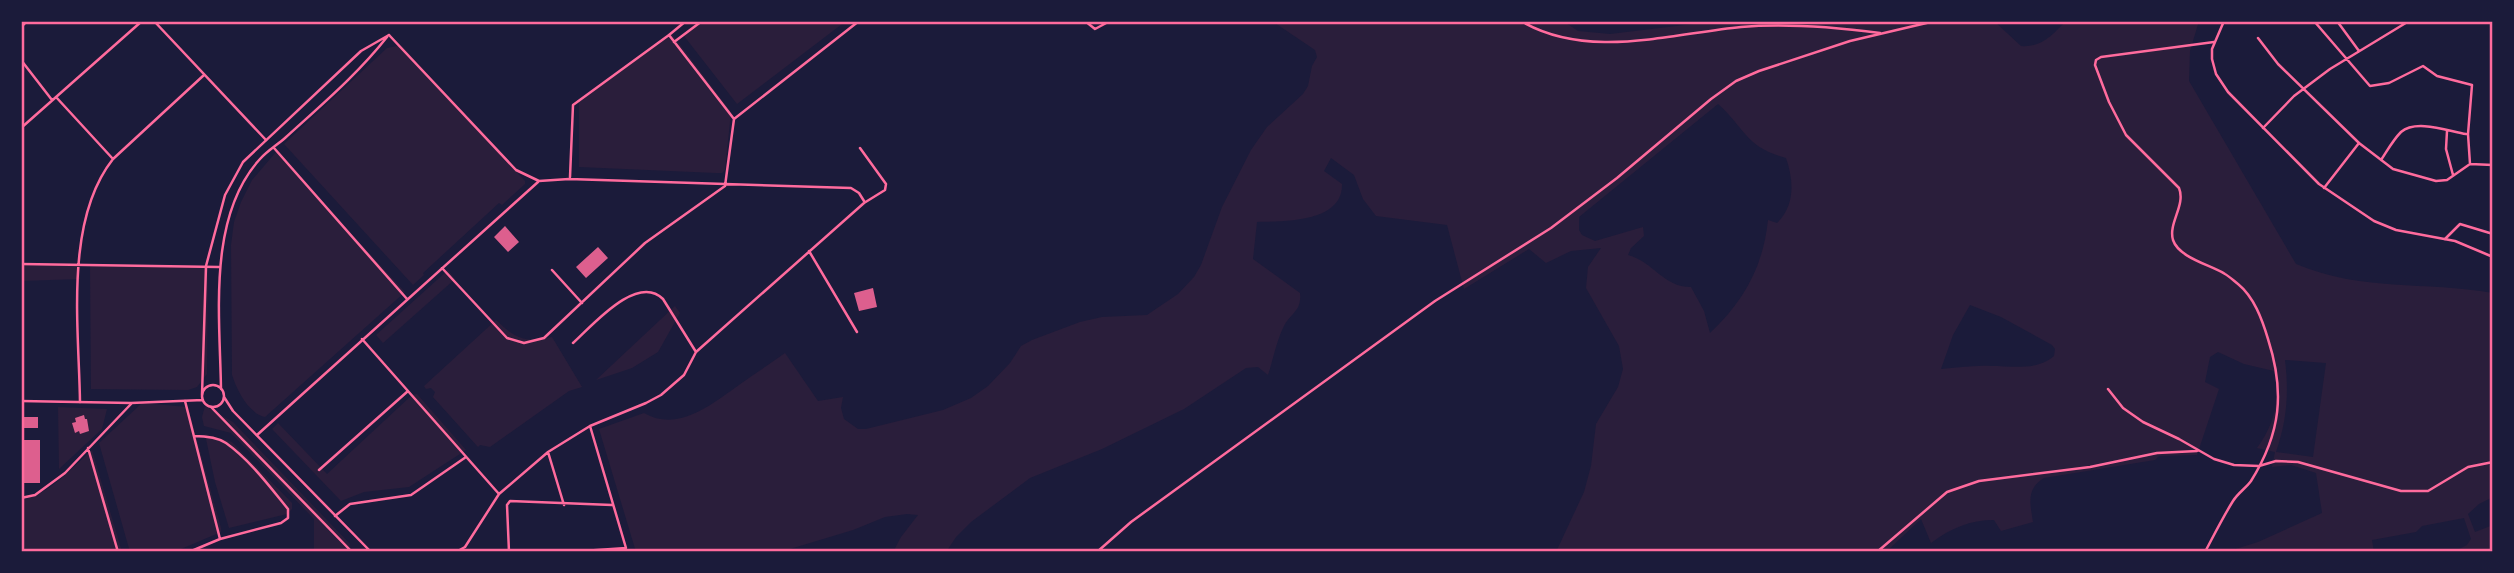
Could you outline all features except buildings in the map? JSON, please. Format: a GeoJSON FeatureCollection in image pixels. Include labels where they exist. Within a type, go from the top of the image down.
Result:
{"type":"FeatureCollection","features":[{"type":"Feature","properties":{"kind":"street"},"geometry":{"type":"LineString","coordinates":[[21,27],[27,21]]}},
{"type":"Feature","properties":{"kind":"street"},"geometry":{"type":"LineString","coordinates":[[21,128],[142,21]]}},
{"type":"Feature","properties":{"kind":"street"},"geometry":{"type":"LineString","coordinates":[[154,21],[266,140]]}},
{"type":"Feature","properties":{"kind":"street"},"geometry":{"type":"LineString","coordinates":[[569,179],[573,105],[686,21]]}},
{"type":"Feature","properties":{"kind":"street"},"geometry":{"type":"LineString","coordinates":[[674,42],[702,21]]}},
{"type":"Feature","properties":{"kind":"street"},"geometry":{"type":"LineString","coordinates":[[442,268],[508,338],[529,342],[544,338],[645,243],[725,186],[734,119],[859,21]]}},
{"type":"Feature","properties":{"kind":"street"},"geometry":{"type":"LineString","coordinates":[[1086,21],[1095,29],[1110,21]]}},
{"type":"Feature","properties":{"kind":"street"},"geometry":{"type":"LineString","coordinates":[[1521,21],[1561,37],[1591,41],[1621,41],[1742,27],[1787,25],[1880,33]]}},
{"type":"Feature","properties":{"kind":"street"},"geometry":{"type":"LineString","coordinates":[[1097,552],[1141,514],[1435,301],[1551,228],[1736,81],[1759,71],[1880,33],[1935,21]]}},
{"type":"Feature","properties":{"kind":"street"},"geometry":{"type":"LineString","coordinates":[[2224,21],[2214,42],[2212,59],[2216,74],[2228,92],[2324,188],[2374,221],[2396,230],[2455,241],[2493,257]]}},
{"type":"Feature","properties":{"kind":"street"},"geometry":{"type":"LineString","coordinates":[[2314,21],[2370,86],[2389,83],[2423,66],[2437,76],[2472,85],[2468,134],[2470,164]]}},
{"type":"Feature","properties":{"kind":"street"},"geometry":{"type":"LineString","coordinates":[[2337,21],[2359,51]]}},
{"type":"Feature","properties":{"kind":"street"},"geometry":{"type":"LineString","coordinates":[[2263,128],[2304,89],[2409,21]]}},
{"type":"Feature","properties":{"kind":"street"},"geometry":{"type":"LineString","coordinates":[[669,34],[734,119]]}},
{"type":"Feature","properties":{"kind":"street"},"geometry":{"type":"LineString","coordinates":[[352,552],[202,398],[206,266],[225,195],[243,162],[361,51],[389,35]]}},
{"type":"Feature","properties":{"kind":"street"},"geometry":{"type":"LineString","coordinates":[[371,552],[233,411],[224,397],[221,389],[219,267],[229,220],[242,185],[261,159],[369,60],[389,35]]}},
{"type":"Feature","properties":{"kind":"street"},"geometry":{"type":"LineString","coordinates":[[389,35],[516,170],[539,181],[569,179],[851,188],[859,193],[864,203]]}},
{"type":"Feature","properties":{"kind":"street"},"geometry":{"type":"LineString","coordinates":[[2258,38],[2278,64],[2327,114],[2393,169],[2410,176],[2436,181],[2447,180],[2470,164],[2493,166]]}},
{"type":"Feature","properties":{"kind":"street"},"geometry":{"type":"LineString","coordinates":[[2205,552],[2235,499],[2249,484],[2272,438],[2279,407],[2275,360],[2258,311],[2244,289],[2224,273],[2200,264],[2174,242],[2173,235],[2182,197],[2179,188],[2126,135],[2109,102],[2095,65],[2096,60],[2101,57],[2214,42]]}},
{"type":"Feature","properties":{"kind":"street"},"geometry":{"type":"LineString","coordinates":[[21,60],[113,159]]}},
{"type":"Feature","properties":{"kind":"street"},"geometry":{"type":"LineString","coordinates":[[80,402],[78,264],[90,198],[113,159],[204,75]]}},
{"type":"Feature","properties":{"kind":"street"},"geometry":{"type":"LineString","coordinates":[[2381,160],[2402,131],[2409,127],[2419,126],[2468,134]]}},
{"type":"Feature","properties":{"kind":"street"},"geometry":{"type":"LineString","coordinates":[[2447,131],[2446,149],[2449,169],[2453,175]]}},
{"type":"Feature","properties":{"kind":"street"},"geometry":{"type":"LineString","coordinates":[[2324,188],[2359,143]]}},
{"type":"Feature","properties":{"kind":"street"},"geometry":{"type":"LineString","coordinates":[[274,148],[407,299]]}},
{"type":"Feature","properties":{"kind":"street"},"geometry":{"type":"LineString","coordinates":[[458,551],[465,547],[499,494],[548,452],[590,426],[661,395],[684,375],[696,352],[864,203],[884,191],[886,185],[860,148]]}},
{"type":"Feature","properties":{"kind":"street"},"geometry":{"type":"LineString","coordinates":[[257,435],[539,181]]}},
{"type":"Feature","properties":{"kind":"street"},"geometry":{"type":"LineString","coordinates":[[2445,240],[2460,224],[2493,234]]}},
{"type":"Feature","properties":{"kind":"street"},"geometry":{"type":"LineString","coordinates":[[809,251],[857,332]]}},
{"type":"Feature","properties":{"kind":"street"},"geometry":{"type":"LineString","coordinates":[[21,264],[219,267]]}},
{"type":"Feature","properties":{"kind":"street"},"geometry":{"type":"LineString","coordinates":[[552,270],[582,303]]}},
{"type":"Feature","properties":{"kind":"street"},"geometry":{"type":"LineString","coordinates":[[573,343],[622,300],[632,294],[649,292],[659,294],[663,299],[696,352]]}},
{"type":"Feature","properties":{"kind":"street"},"geometry":{"type":"LineString","coordinates":[[362,340],[499,494]]}},
{"type":"Feature","properties":{"kind":"street"},"geometry":{"type":"LineString","coordinates":[[202,398],[205,389],[211,386],[221,389]]}},
{"type":"Feature","properties":{"kind":"street"},"geometry":{"type":"LineString","coordinates":[[2108,389],[2123,408],[2143,422],[2214,459],[2234,465],[2259,466],[2276,461],[2298,462],[2401,491],[2428,491],[2468,467],[2493,462]]}},
{"type":"Feature","properties":{"kind":"street"},"geometry":{"type":"LineString","coordinates":[[319,470],[408,391]]}},
{"type":"Feature","properties":{"kind":"street"},"geometry":{"type":"LineString","coordinates":[[211,407],[218,406],[224,397]]}},
{"type":"Feature","properties":{"kind":"street"},"geometry":{"type":"LineString","coordinates":[[21,401],[131,403],[202,398]]}},
{"type":"Feature","properties":{"kind":"street"},"geometry":{"type":"LineString","coordinates":[[185,401],[220,539]]}},
{"type":"Feature","properties":{"kind":"street"},"geometry":{"type":"LineString","coordinates":[[21,498],[35,495],[65,473],[131,403]]}},
{"type":"Feature","properties":{"kind":"street"},"geometry":{"type":"LineString","coordinates":[[568,552],[626,548],[590,426]]}},
{"type":"Feature","properties":{"kind":"street"},"geometry":{"type":"LineString","coordinates":[[189,552],[220,539],[281,523],[288,518],[288,509],[257,472],[226,443],[208,436],[194,436]]}},
{"type":"Feature","properties":{"kind":"street"},"geometry":{"type":"LineString","coordinates":[[88,447],[118,552]]}},
{"type":"Feature","properties":{"kind":"street"},"geometry":{"type":"LineString","coordinates":[[548,452],[564,505]]}},
{"type":"Feature","properties":{"kind":"street"},"geometry":{"type":"LineString","coordinates":[[1877,552],[1947,492],[1979,481],[2090,467],[2157,453],[2200,452]]}},
{"type":"Feature","properties":{"kind":"street"},"geometry":{"type":"LineString","coordinates":[[335,516],[350,504],[411,495],[467,456]]}},
{"type":"Feature","properties":{"kind":"street"},"geometry":{"type":"LineString","coordinates":[[509,552],[508,502],[614,506]]}},
{"type":"Feature","properties":{"kind":"shaded area"},"geometry":{"type":"Polygon","coordinates":[[[703,21],[846,21],[737,104],[684,36],[703,21]]]}},
{"type":"Feature","properties":{"kind":"shaded area"},"geometry":{"type":"Polygon","coordinates":[[[1272,21],[1563,21],[1578,31],[1610,34],[1718,21],[1994,21],[2021,46],[2028,46],[2047,39],[2066,21],[2199,21],[2190,51],[2189,81],[2296,264],[2345,279],[2493,293],[2493,497],[2468,514],[2475,532],[2493,525],[2493,552],[2453,552],[2467,545],[2471,539],[2464,518],[2422,526],[2416,532],[2372,540],[2374,552],[2226,552],[2258,542],[2322,513],[2316,473],[2291,465],[2272,467],[2275,452],[2257,448],[2268,430],[2274,412],[2277,392],[2274,371],[2244,364],[2218,352],[2210,357],[2205,382],[2219,389],[2197,455],[2159,456],[2155,460],[2044,478],[2032,492],[2030,503],[2033,522],[2001,531],[1994,520],[1977,521],[1953,529],[1931,543],[1921,519],[1886,552],[1556,552],[1584,492],[1591,466],[1596,424],[1618,387],[1623,369],[1619,346],[1586,288],[1588,267],[1601,248],[1571,251],[1546,263],[1529,249],[1464,289],[1447,225],[1376,216],[1363,199],[1354,175],[1331,158],[1324,171],[1342,184],[1340,197],[1333,206],[1322,213],[1296,220],[1257,222],[1253,259],[1300,293],[1299,304],[1277,343],[1268,375],[1258,367],[1246,368],[1184,409],[1102,449],[1030,478],[971,522],[946,552],[893,552],[918,515],[907,514],[885,517],[853,530],[780,552],[636,552],[599,429],[644,413],[669,420],[694,414],[785,353],[818,401],[843,397],[841,408],[844,419],[858,429],[866,429],[943,410],[971,398],[988,386],[1010,363],[1021,346],[1032,340],[1080,322],[1102,317],[1147,315],[1178,294],[1194,277],[1222,207],[1251,150],[1267,127],[1303,94],[1308,86],[1312,66],[1317,57],[1315,50],[1272,21]],[[1718,104],[1579,217],[1579,230],[1582,235],[1595,241],[1643,227],[1644,236],[1631,248],[1628,255],[1637,258],[1673,283],[1691,287],[1704,311],[1710,333],[1742,296],[1762,253],[1768,220],[1777,223],[1783,216],[1791,193],[1786,158],[1772,154],[1754,143],[1718,104]],[[1970,305],[1953,335],[1941,369],[2032,366],[2054,356],[2055,349],[2052,345],[2001,317],[1970,305]],[[2285,360],[2285,418],[2276,452],[2313,457],[2326,363],[2285,360]]]}},
{"type":"Feature","properties":{"kind":"shaded area"},"geometry":{"type":"Polygon","coordinates":[[[672,34],[731,112],[725,170],[716,173],[579,167],[579,102],[672,34]]]}},
{"type":"Feature","properties":{"kind":"shaded area"},"geometry":{"type":"Polygon","coordinates":[[[402,46],[525,181],[525,184],[502,205],[499,203],[413,285],[284,144],[387,48],[402,46]]]}},
{"type":"Feature","properties":{"kind":"shaded area"},"geometry":{"type":"Polygon","coordinates":[[[276,152],[405,292],[265,417],[248,406],[232,375],[231,245],[234,222],[241,202],[252,180],[276,152]]]}},
{"type":"Feature","properties":{"kind":"shaded area"},"geometry":{"type":"Polygon","coordinates":[[[79,264],[80,279],[21,281],[21,265],[79,264]]]}},
{"type":"Feature","properties":{"kind":"shaded area"},"geometry":{"type":"Polygon","coordinates":[[[90,266],[208,266],[207,374],[197,387],[188,390],[91,389],[90,266]]]}},
{"type":"Feature","properties":{"kind":"shaded area"},"geometry":{"type":"Polygon","coordinates":[[[448,270],[455,279],[383,343],[376,335],[448,270]]]}},
{"type":"Feature","properties":{"kind":"shaded area"},"geometry":{"type":"Polygon","coordinates":[[[675,306],[680,313],[658,352],[632,368],[596,380],[675,306]]]}},
{"type":"Feature","properties":{"kind":"shaded area"},"geometry":{"type":"Polygon","coordinates":[[[496,320],[509,332],[521,338],[534,340],[552,337],[582,387],[569,391],[490,447],[478,447],[433,397],[435,392],[424,386],[496,320]]]}},
{"type":"Feature","properties":{"kind":"shaded area"},"geometry":{"type":"Polygon","coordinates":[[[417,394],[466,450],[409,487],[364,492],[341,501],[272,429],[278,423],[327,474],[412,395],[417,394]]]}},
{"type":"Feature","properties":{"kind":"shaded area"},"geometry":{"type":"Polygon","coordinates":[[[142,403],[188,407],[221,528],[221,532],[174,552],[130,552],[99,443],[142,403]]]}},
{"type":"Feature","properties":{"kind":"shaded area"},"geometry":{"type":"Polygon","coordinates":[[[205,406],[233,422],[350,544],[349,552],[314,552],[314,519],[231,433],[204,426],[202,417],[205,406]]]}},
{"type":"Feature","properties":{"kind":"shaded area"},"geometry":{"type":"Polygon","coordinates":[[[58,407],[107,409],[102,429],[59,469],[58,407]]]}},
{"type":"Feature","properties":{"kind":"shaded area"},"geometry":{"type":"Polygon","coordinates":[[[205,434],[232,442],[292,503],[292,509],[287,514],[229,528],[215,482],[205,434]]]}},
{"type":"Feature","properties":{"kind":"shaded area"},"geometry":{"type":"Polygon","coordinates":[[[92,450],[122,552],[26,552],[21,538],[21,500],[51,486],[92,450]]]}}]}
